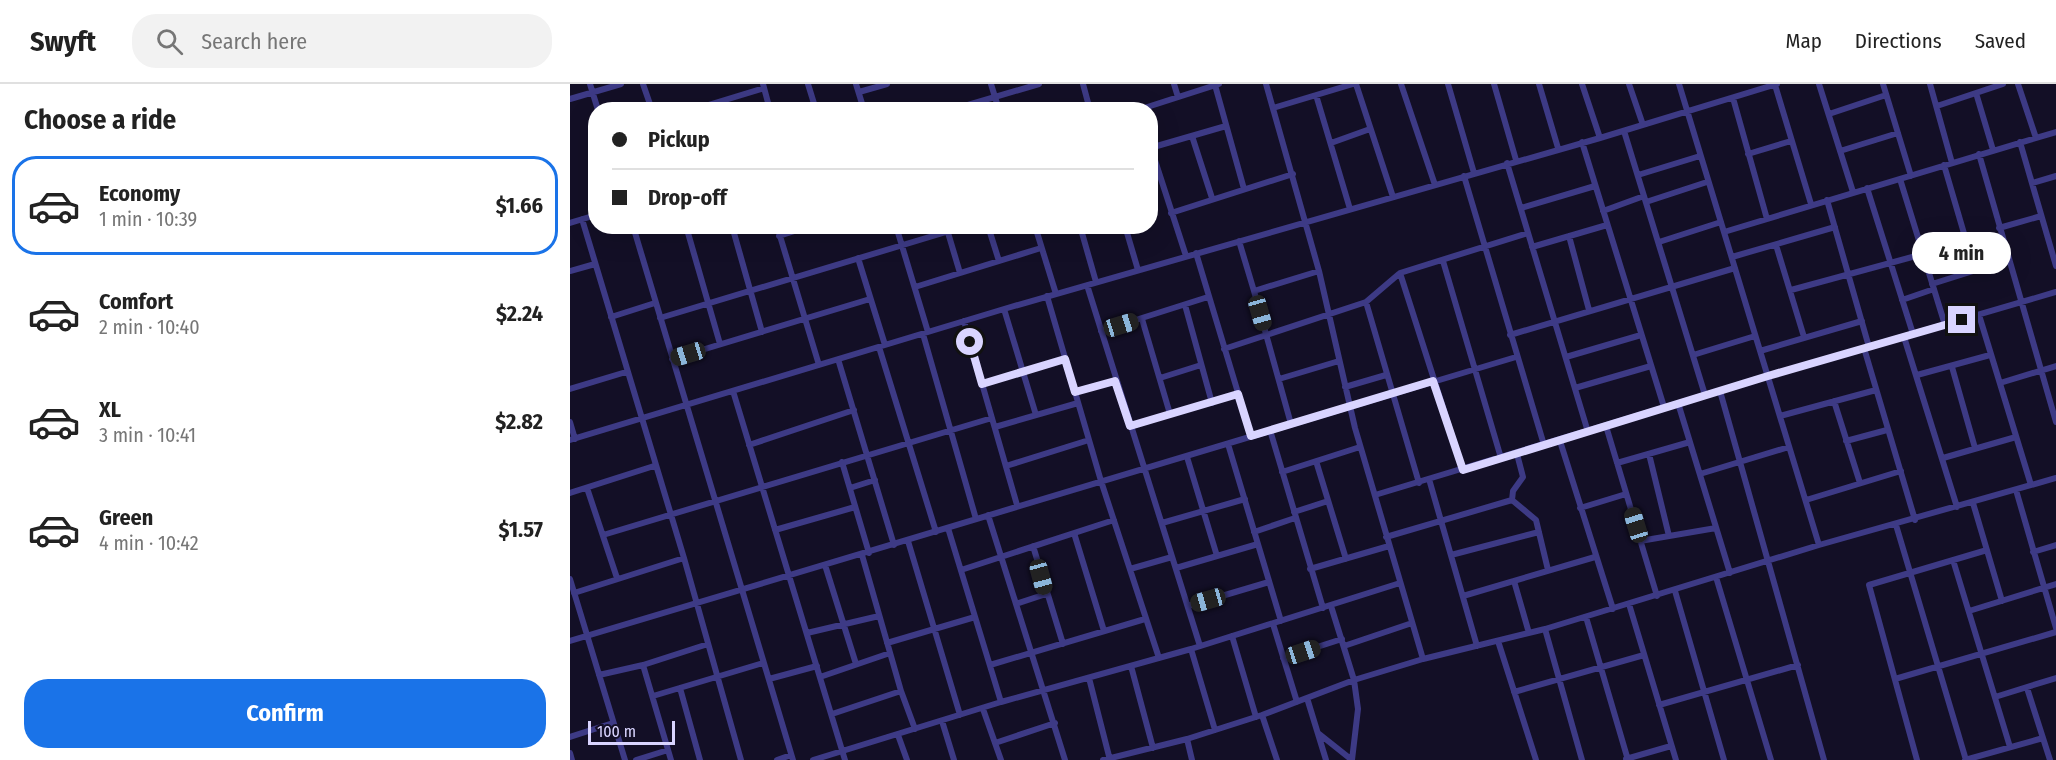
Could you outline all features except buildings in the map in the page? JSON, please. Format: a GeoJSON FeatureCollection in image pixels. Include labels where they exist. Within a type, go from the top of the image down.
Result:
{"type":"FeatureCollection","features":[{"type":"Feature","properties":{"kind":"street"},"geometry":{"type":"LineString","coordinates":[[590,84],[595,102]]}},
{"type":"Feature","properties":{"kind":"street"},"geometry":{"type":"LineString","coordinates":[[570,99],[621,84]]}},
{"type":"Feature","properties":{"kind":"street"},"geometry":{"type":"LineString","coordinates":[[643,84],[649,102]]}},
{"type":"Feature","properties":{"kind":"street"},"geometry":{"type":"LineString","coordinates":[[808,84],[814,102]]}},
{"type":"Feature","properties":{"kind":"street"},"geometry":{"type":"LineString","coordinates":[[856,84],[862,102]]}},
{"type":"Feature","properties":{"kind":"street"},"geometry":{"type":"LineString","coordinates":[[859,92],[887,84]]}},
{"type":"Feature","properties":{"kind":"street"},"geometry":{"type":"LineString","coordinates":[[991,84],[997,102]]}},
{"type":"Feature","properties":{"kind":"street"},"geometry":{"type":"LineString","coordinates":[[978,102],[1038,84]]}},
{"type":"Feature","properties":{"kind":"street"},"geometry":{"type":"LineString","coordinates":[[1083,84],[1088,102]]}},
{"type":"Feature","properties":{"kind":"street"},"geometry":{"type":"LineString","coordinates":[[1174,84],[1178,97]]}},
{"type":"Feature","properties":{"kind":"street"},"geometry":{"type":"LineString","coordinates":[[1266,84],[1319,271],[1360,447],[1423,659]]}},
{"type":"Feature","properties":{"kind":"street"},"geometry":{"type":"LineString","coordinates":[[1273,108],[1355,84],[1393,197]]}},
{"type":"Feature","properties":{"kind":"street"},"geometry":{"type":"LineString","coordinates":[[1401,84],[1435,185]]}},
{"type":"Feature","properties":{"kind":"street"},"geometry":{"type":"LineString","coordinates":[[1448,84],[1474,172]]}},
{"type":"Feature","properties":{"kind":"street"},"geometry":{"type":"LineString","coordinates":[[1494,84],[1516,160]]}},
{"type":"Feature","properties":{"kind":"street"},"geometry":{"type":"LineString","coordinates":[[1539,84],[1558,148]]}},
{"type":"Feature","properties":{"kind":"street"},"geometry":{"type":"LineString","coordinates":[[1582,84],[1600,138]]}},
{"type":"Feature","properties":{"kind":"street"},"geometry":{"type":"LineString","coordinates":[[1629,84],[1643,125]]}},
{"type":"Feature","properties":{"kind":"street"},"geometry":{"type":"LineString","coordinates":[[1679,84],[1819,545]]}},
{"type":"Feature","properties":{"kind":"street"},"geometry":{"type":"LineString","coordinates":[[570,422],[573,439],[1047,296],[1558,148],[1600,138],[1776,84],[1811,204]]}},
{"type":"Feature","properties":{"kind":"street"},"geometry":{"type":"LineString","coordinates":[[1819,84],[1853,192]]}},
{"type":"Feature","properties":{"kind":"street"},"geometry":{"type":"LineString","coordinates":[[1883,84],[1911,176]]}},
{"type":"Feature","properties":{"kind":"street"},"geometry":{"type":"LineString","coordinates":[[1930,84],[1952,163]]}},
{"type":"Feature","properties":{"kind":"street"},"geometry":{"type":"LineString","coordinates":[[1937,106],[2003,84]]}},
{"type":"Feature","properties":{"kind":"street"},"geometry":{"type":"LineString","coordinates":[[2018,84],[2036,138]]}},
{"type":"Feature","properties":{"kind":"street"},"geometry":{"type":"LineString","coordinates":[[1158,104],[1217,85],[1244,189]]}},
{"type":"Feature","properties":{"kind":"street"},"geometry":{"type":"LineString","coordinates":[[716,102],[764,86],[768,102]]}},
{"type":"Feature","properties":{"kind":"street"},"geometry":{"type":"LineString","coordinates":[[1976,93],[1993,150]]}},
{"type":"Feature","properties":{"kind":"street"},"geometry":{"type":"LineString","coordinates":[[1316,95],[1350,209]]}},
{"type":"Feature","properties":{"kind":"street"},"geometry":{"type":"LineString","coordinates":[[1829,114],[1886,95]]}},
{"type":"Feature","properties":{"kind":"street"},"geometry":{"type":"LineString","coordinates":[[1733,98],[1767,219]]}},
{"type":"Feature","properties":{"kind":"street"},"geometry":{"type":"LineString","coordinates":[[1158,146],[1226,126]]}},
{"type":"Feature","properties":{"kind":"street"},"geometry":{"type":"LineString","coordinates":[[1331,143],[1370,129]]}},
{"type":"Feature","properties":{"kind":"street"},"geometry":{"type":"LineString","coordinates":[[1624,131],[1705,395]]}},
{"type":"Feature","properties":{"kind":"street"},"geometry":{"type":"LineString","coordinates":[[1724,232],[2056,132]]}},
{"type":"Feature","properties":{"kind":"street"},"geometry":{"type":"LineString","coordinates":[[1840,151],[1898,134]]}},
{"type":"Feature","properties":{"kind":"street"},"geometry":{"type":"LineString","coordinates":[[1192,136],[1212,198]]}},
{"type":"Feature","properties":{"kind":"street"},"geometry":{"type":"LineString","coordinates":[[1748,154],[1791,141]]}},
{"type":"Feature","properties":{"kind":"street"},"geometry":{"type":"LineString","coordinates":[[1582,142],[1664,407]]}},
{"type":"Feature","properties":{"kind":"street"},"geometry":{"type":"LineString","coordinates":[[2020,142],[2056,266]]}},
{"type":"Feature","properties":{"kind":"street"},"geometry":{"type":"LineString","coordinates":[[1979,154],[2056,422]]}},
{"type":"Feature","properties":{"kind":"street"},"geometry":{"type":"LineString","coordinates":[[1638,175],[1700,156]]}},
{"type":"Feature","properties":{"kind":"street"},"geometry":{"type":"LineString","coordinates":[[1507,163],[1588,432]]}},
{"type":"Feature","properties":{"kind":"street"},"geometry":{"type":"LineString","coordinates":[[1944,165],[1975,271]]}},
{"type":"Feature","properties":{"kind":"street"},"geometry":{"type":"LineString","coordinates":[[1158,171],[1186,256]]}},
{"type":"Feature","properties":{"kind":"street"},"geometry":{"type":"LineString","coordinates":[[1171,213],[1212,198],[1293,174]]}},
{"type":"Feature","properties":{"kind":"street"},"geometry":{"type":"LineString","coordinates":[[1464,176],[1544,445]]}},
{"type":"Feature","properties":{"kind":"street"},"geometry":{"type":"LineString","coordinates":[[2032,183],[2056,176]]}},
{"type":"Feature","properties":{"kind":"street"},"geometry":{"type":"LineString","coordinates":[[1900,179],[1945,325]]}},
{"type":"Feature","properties":{"kind":"street"},"geometry":{"type":"LineString","coordinates":[[1603,211],[1707,182]]}},
{"type":"Feature","properties":{"kind":"street"},"geometry":{"type":"LineString","coordinates":[[1521,208],[1595,186]]}},
{"type":"Feature","properties":{"kind":"street"},"geometry":{"type":"LineString","coordinates":[[1867,188],[1913,334]]}},
{"type":"Feature","properties":{"kind":"street"},"geometry":{"type":"LineString","coordinates":[[1827,200],[1862,321],[1876,390],[1915,520]]}},
{"type":"Feature","properties":{"kind":"street"},"geometry":{"type":"LineString","coordinates":[[2000,228],[2041,216]]}},
{"type":"Feature","properties":{"kind":"street"},"geometry":{"type":"LineString","coordinates":[[570,223],[588,217]]}},
{"type":"Feature","properties":{"kind":"street"},"geometry":{"type":"LineString","coordinates":[[582,219],[654,466],[684,558],[741,760]]}},
{"type":"Feature","properties":{"kind":"street"},"geometry":{"type":"LineString","coordinates":[[1659,242],[1721,222]]}},
{"type":"Feature","properties":{"kind":"street"},"geometry":{"type":"LineString","coordinates":[[1532,247],[1607,225]]}},
{"type":"Feature","properties":{"kind":"street"},"geometry":{"type":"LineString","coordinates":[[1732,257],[1835,227]]}},
{"type":"Feature","properties":{"kind":"street"},"geometry":{"type":"LineString","coordinates":[[1224,349],[1366,302],[1400,273],[1528,232]]}},
{"type":"Feature","properties":{"kind":"street"},"geometry":{"type":"LineString","coordinates":[[635,234],[792,758],[777,760]]}},
{"type":"Feature","properties":{"kind":"street"},"geometry":{"type":"LineString","coordinates":[[688,234],[720,344]]}},
{"type":"Feature","properties":{"kind":"street"},"geometry":{"type":"LineString","coordinates":[[734,234],[762,332]]}},
{"type":"Feature","properties":{"kind":"street"},"geometry":{"type":"LineString","coordinates":[[786,234],[780,236],[819,365]]}},
{"type":"Feature","properties":{"kind":"street"},"geometry":{"type":"LineString","coordinates":[[899,234],[915,287],[976,519]]}},
{"type":"Feature","properties":{"kind":"street"},"geometry":{"type":"LineString","coordinates":[[660,318],[933,234]]}},
{"type":"Feature","properties":{"kind":"street"},"geometry":{"type":"LineString","coordinates":[[948,234],[960,273]]}},
{"type":"Feature","properties":{"kind":"street"},"geometry":{"type":"LineString","coordinates":[[991,234],[999,261]]}},
{"type":"Feature","properties":{"kind":"street"},"geometry":{"type":"LineString","coordinates":[[1037,234],[1056,294]]}},
{"type":"Feature","properties":{"kind":"street"},"geometry":{"type":"LineString","coordinates":[[1082,234],[1096,282]]}},
{"type":"Feature","properties":{"kind":"street"},"geometry":{"type":"LineString","coordinates":[[1127,234],[1138,270]]}},
{"type":"Feature","properties":{"kind":"street"},"geometry":{"type":"LineString","coordinates":[[1569,236],[1589,310]]}},
{"type":"Feature","properties":{"kind":"street"},"geometry":{"type":"LineString","coordinates":[[1239,241],[1291,424]]}},
{"type":"Feature","properties":{"kind":"street"},"geometry":{"type":"LineString","coordinates":[[1776,245],[1804,337]]}},
{"type":"Feature","properties":{"kind":"street"},"geometry":{"type":"LineString","coordinates":[[915,287],[1041,248]]}},
{"type":"Feature","properties":{"kind":"street"},"geometry":{"type":"LineString","coordinates":[[1196,253],[1251,436]]}},
{"type":"Feature","properties":{"kind":"street"},"geometry":{"type":"LineString","coordinates":[[1791,290],[1923,254]]}},
{"type":"Feature","properties":{"kind":"street"},"geometry":{"type":"LineString","coordinates":[[858,258],[936,532]]}},
{"type":"Feature","properties":{"kind":"street"},"geometry":{"type":"LineString","coordinates":[[1902,300],[1933,286],[2008,260]]}},
{"type":"Feature","properties":{"kind":"street"},"geometry":{"type":"LineString","coordinates":[[1443,261],[1501,458]]}},
{"type":"Feature","properties":{"kind":"street"},"geometry":{"type":"LineString","coordinates":[[570,272],[595,264]]}},
{"type":"Feature","properties":{"kind":"street"},"geometry":{"type":"LineString","coordinates":[[1510,335],[1735,268]]}},
{"type":"Feature","properties":{"kind":"street"},"geometry":{"type":"LineString","coordinates":[[1254,291],[1319,271]]}},
{"type":"Feature","properties":{"kind":"street"},"geometry":{"type":"LineString","coordinates":[[1400,273],[1463,470]]}},
{"type":"Feature","properties":{"kind":"street"},"geometry":{"type":"LineString","coordinates":[[1088,285],[1115,381],[1200,646]]}},
{"type":"Feature","properties":{"kind":"street"},"geometry":{"type":"LineString","coordinates":[[1376,495],[1560,441],[1664,407],[2056,292]]}},
{"type":"Feature","properties":{"kind":"street"},"geometry":{"type":"LineString","coordinates":[[1047,296],[1101,482],[1159,658]]}},
{"type":"Feature","properties":{"kind":"street"},"geometry":{"type":"LineString","coordinates":[[1101,331],[1208,297]]}},
{"type":"Feature","properties":{"kind":"street"},"geometry":{"type":"LineString","coordinates":[[672,359],[870,299]]}},
{"type":"Feature","properties":{"kind":"street"},"geometry":{"type":"LineString","coordinates":[[1366,302],[1419,483]]}},
{"type":"Feature","properties":{"kind":"street"},"geometry":{"type":"LineString","coordinates":[[611,316],[655,303]]}},
{"type":"Feature","properties":{"kind":"street"},"geometry":{"type":"LineString","coordinates":[[1185,305],[1212,403]]}},
{"type":"Feature","properties":{"kind":"street"},"geometry":{"type":"LineString","coordinates":[[1004,309],[1036,415]]}},
{"type":"Feature","properties":{"kind":"street"},"geometry":{"type":"LineString","coordinates":[[1979,315],[2031,485]]}},
{"type":"Feature","properties":{"kind":"street"},"geometry":{"type":"LineString","coordinates":[[1142,319],[1170,414]]}},
{"type":"Feature","properties":{"kind":"street"},"geometry":{"type":"LineString","coordinates":[[964,321],[1017,505]]}},
{"type":"Feature","properties":{"kind":"street"},"geometry":{"type":"LineString","coordinates":[[1760,351],[1862,321]]}},
{"type":"Feature","properties":{"kind":"street"},"geometry":{"type":"LineString","coordinates":[[1566,357],[1641,335]]}},
{"type":"Feature","properties":{"kind":"street"},"geometry":{"type":"LineString","coordinates":[[1693,355],[1755,336]]}},
{"type":"Feature","properties":{"kind":"street"},"geometry":{"type":"LineString","coordinates":[[1904,337],[1957,507]]}},
{"type":"Feature","properties":{"kind":"street"},"geometry":{"type":"LineString","coordinates":[[1917,375],[1990,355]]}},
{"type":"Feature","properties":{"kind":"street"},"geometry":{"type":"LineString","coordinates":[[570,641],[1516,357]]}},
{"type":"Feature","properties":{"kind":"street"},"geometry":{"type":"LineString","coordinates":[[838,359],[894,545]]}},
{"type":"Feature","properties":{"kind":"street"},"geometry":{"type":"LineString","coordinates":[[982,384],[1065,359]]}},
{"type":"Feature","properties":{"kind":"street"},"geometry":{"type":"LineString","coordinates":[[1279,379],[1339,361]]}},
{"type":"Feature","properties":{"kind":"street"},"geometry":{"type":"LineString","coordinates":[[1160,378],[1201,364]]}},
{"type":"Feature","properties":{"kind":"street"},"geometry":{"type":"LineString","coordinates":[[1575,388],[1651,366]]}},
{"type":"Feature","properties":{"kind":"street"},"geometry":{"type":"LineString","coordinates":[[2000,383],[2056,366]]}},
{"type":"Feature","properties":{"kind":"street"},"geometry":{"type":"LineString","coordinates":[[1952,367],[1975,448]]}},
{"type":"Feature","properties":{"kind":"street"},"geometry":{"type":"LineString","coordinates":[[570,389],[626,372]]}},
{"type":"Feature","properties":{"kind":"street"},"geometry":{"type":"LineString","coordinates":[[1345,387],[1386,375]]}},
{"type":"Feature","properties":{"kind":"street"},"geometry":{"type":"LineString","coordinates":[[1075,392],[1115,381]]}},
{"type":"Feature","properties":{"kind":"street"},"geometry":{"type":"LineString","coordinates":[[1780,416],[1876,390]]}},
{"type":"Feature","properties":{"kind":"street"},"geometry":{"type":"LineString","coordinates":[[732,391],[845,760]]}},
{"type":"Feature","properties":{"kind":"street"},"geometry":{"type":"LineString","coordinates":[[1720,391],[1824,760]]}},
{"type":"Feature","properties":{"kind":"street"},"geometry":{"type":"LineString","coordinates":[[1130,426],[1238,394]]}},
{"type":"Feature","properties":{"kind":"street"},"geometry":{"type":"LineString","coordinates":[[1834,401],[1860,483]]}},
{"type":"Feature","properties":{"kind":"street"},"geometry":{"type":"LineString","coordinates":[[995,427],[1078,403]]}},
{"type":"Feature","properties":{"kind":"street"},"geometry":{"type":"LineString","coordinates":[[1678,403],[1730,573]]}},
{"type":"Feature","properties":{"kind":"street"},"geometry":{"type":"LineString","coordinates":[[749,445],[854,410]]}},
{"type":"Feature","properties":{"kind":"street"},"geometry":{"type":"LineString","coordinates":[[603,535],[992,418]]}},
{"type":"Feature","properties":{"kind":"street"},"geometry":{"type":"LineString","coordinates":[[1605,426],[1657,596]]}},
{"type":"Feature","properties":{"kind":"street"},"geometry":{"type":"LineString","coordinates":[[1270,430],[1323,608]]}},
{"type":"Feature","properties":{"kind":"street"},"geometry":{"type":"LineString","coordinates":[[1846,441],[1887,430]]}},
{"type":"Feature","properties":{"kind":"street"},"geometry":{"type":"LineString","coordinates":[[1943,458],[2016,437]]}},
{"type":"Feature","properties":{"kind":"street"},"geometry":{"type":"LineString","coordinates":[[1006,466],[1089,440]]}},
{"type":"Feature","properties":{"kind":"street"},"geometry":{"type":"LineString","coordinates":[[1560,441],[1613,609]]}},
{"type":"Feature","properties":{"kind":"street"},"geometry":{"type":"LineString","coordinates":[[1617,463],[1690,442]]}},
{"type":"Feature","properties":{"kind":"street"},"geometry":{"type":"LineString","coordinates":[[1228,444],[1281,621]]}},
{"type":"Feature","properties":{"kind":"street"},"geometry":{"type":"LineString","coordinates":[[1282,472],[1360,447]]}},
{"type":"Feature","properties":{"kind":"street"},"geometry":{"type":"LineString","coordinates":[[1700,474],[1789,447]]}},
{"type":"Feature","properties":{"kind":"street"},"geometry":{"type":"LineString","coordinates":[[1517,453],[1523,477],[1513,491],[1512,500],[1516,506],[1535,518],[1548,570]]}},
{"type":"Feature","properties":{"kind":"street"},"geometry":{"type":"LineString","coordinates":[[1649,454],[1669,536]]}},
{"type":"Feature","properties":{"kind":"street"},"geometry":{"type":"LineString","coordinates":[[1187,457],[1217,556]]}},
{"type":"Feature","properties":{"kind":"street"},"geometry":{"type":"LineString","coordinates":[[1316,461],[1346,559]]}},
{"type":"Feature","properties":{"kind":"street"},"geometry":{"type":"LineString","coordinates":[[842,462],[855,507],[879,616],[915,729]]}},
{"type":"Feature","properties":{"kind":"street"},"geometry":{"type":"LineString","coordinates":[[570,493],[654,466]]}},
{"type":"Feature","properties":{"kind":"street"},"geometry":{"type":"LineString","coordinates":[[1806,500],[1901,471]]}},
{"type":"Feature","properties":{"kind":"street"},"geometry":{"type":"LineString","coordinates":[[1089,678],[1108,759],[1187,739],[1259,716],[1354,680],[1423,659],[1545,629],[1819,545],[1915,520],[2056,478]]}},
{"type":"Feature","properties":{"kind":"street"},"geometry":{"type":"LineString","coordinates":[[1429,479],[1477,646]]}},
{"type":"Feature","properties":{"kind":"street"},"geometry":{"type":"LineString","coordinates":[[850,488],[875,480]]}},
{"type":"Feature","properties":{"kind":"street"},"geometry":{"type":"LineString","coordinates":[[587,488],[617,578]]}},
{"type":"Feature","properties":{"kind":"street"},"geometry":{"type":"LineString","coordinates":[[1895,679],[2056,630],[2016,490]]}},
{"type":"Feature","properties":{"kind":"street"},"geometry":{"type":"LineString","coordinates":[[1580,508],[1626,494]]}},
{"type":"Feature","properties":{"kind":"street"},"geometry":{"type":"LineString","coordinates":[[1162,523],[1245,500]]}},
{"type":"Feature","properties":{"kind":"street"},"geometry":{"type":"LineString","coordinates":[[1386,537],[1512,500]]}},
{"type":"Feature","properties":{"kind":"street"},"geometry":{"type":"LineString","coordinates":[[1254,532],[1328,501]]}},
{"type":"Feature","properties":{"kind":"street"},"geometry":{"type":"LineString","coordinates":[[1973,503],[2002,601]]}},
{"type":"Feature","properties":{"kind":"street"},"geometry":{"type":"LineString","coordinates":[[775,530],[855,507]]}},
{"type":"Feature","properties":{"kind":"street"},"geometry":{"type":"LineString","coordinates":[[988,514],[1031,654],[1045,689],[1065,760]]}},
{"type":"Feature","properties":{"kind":"street"},"geometry":{"type":"LineString","coordinates":[[961,570],[1114,520]]}},
{"type":"Feature","properties":{"kind":"street"},"geometry":{"type":"LineString","coordinates":[[1896,525],[1965,760],[2043,738]]}},
{"type":"Feature","properties":{"kind":"street"},"geometry":{"type":"LineString","coordinates":[[948,528],[1001,702]]}},
{"type":"Feature","properties":{"kind":"street"},"geometry":{"type":"LineString","coordinates":[[1640,541],[1716,528]]}},
{"type":"Feature","properties":{"kind":"street"},"geometry":{"type":"LineString","coordinates":[[1451,555],[1539,532]]}},
{"type":"Feature","properties":{"kind":"street"},"geometry":{"type":"LineString","coordinates":[[1074,533],[1104,631]]}},
{"type":"Feature","properties":{"kind":"street"},"geometry":{"type":"LineString","coordinates":[[908,541],[960,715]]}},
{"type":"Feature","properties":{"kind":"street"},"geometry":{"type":"LineString","coordinates":[[1176,568],[1258,544]]}},
{"type":"Feature","properties":{"kind":"street"},"geometry":{"type":"LineString","coordinates":[[2034,552],[2056,545]]}},
{"type":"Feature","properties":{"kind":"street"},"geometry":{"type":"LineString","coordinates":[[1033,546],[1062,644]]}},
{"type":"Feature","properties":{"kind":"street"},"geometry":{"type":"LineString","coordinates":[[1310,569],[1389,546]]}},
{"type":"Feature","properties":{"kind":"street"},"geometry":{"type":"LineString","coordinates":[[1917,760],[1869,589],[1872,583],[1987,550]]}},
{"type":"Feature","properties":{"kind":"street"},"geometry":{"type":"LineString","coordinates":[[1130,570],[1172,557]]}},
{"type":"Feature","properties":{"kind":"street"},"geometry":{"type":"LineString","coordinates":[[1463,596],[1595,557]]}},
{"type":"Feature","properties":{"kind":"street"},"geometry":{"type":"LineString","coordinates":[[574,593],[684,558]]}},
{"type":"Feature","properties":{"kind":"street"},"geometry":{"type":"LineString","coordinates":[[1953,560],[2010,747]]}},
{"type":"Feature","properties":{"kind":"street"},"geometry":{"type":"LineString","coordinates":[[825,565],[856,664]]}},
{"type":"Feature","properties":{"kind":"street"},"geometry":{"type":"LineString","coordinates":[[1716,578],[1771,760]]}},
{"type":"Feature","properties":{"kind":"street"},"geometry":{"type":"LineString","coordinates":[[570,579],[625,760]]}},
{"type":"Feature","properties":{"kind":"street"},"geometry":{"type":"LineString","coordinates":[[1514,581],[1529,633]]}},
{"type":"Feature","properties":{"kind":"street"},"geometry":{"type":"LineString","coordinates":[[1188,606],[1269,582]]}},
{"type":"Feature","properties":{"kind":"street"},"geometry":{"type":"LineString","coordinates":[[813,760],[1045,689],[1191,649],[1400,582]]}},
{"type":"Feature","properties":{"kind":"street"},"geometry":{"type":"LineString","coordinates":[[1969,611],[2056,585]]}},
{"type":"Feature","properties":{"kind":"street"},"geometry":{"type":"LineString","coordinates":[[1675,591],[1724,760]]}},
{"type":"Feature","properties":{"kind":"street"},"geometry":{"type":"LineString","coordinates":[[1016,604],[1046,594]]}},
{"type":"Feature","properties":{"kind":"street"},"geometry":{"type":"LineString","coordinates":[[1629,604],[1676,760]]}},
{"type":"Feature","properties":{"kind":"street"},"geometry":{"type":"LineString","coordinates":[[1318,733],[1352,760],[1359,713],[1354,680],[1331,606]]}},
{"type":"Feature","properties":{"kind":"street"},"geometry":{"type":"LineString","coordinates":[[807,633],[879,616]]}},
{"type":"Feature","properties":{"kind":"street"},"geometry":{"type":"LineString","coordinates":[[887,643],[975,617]]}},
{"type":"Feature","properties":{"kind":"street"},"geometry":{"type":"LineString","coordinates":[[1586,617],[1627,760],[1671,746]]}},
{"type":"Feature","properties":{"kind":"street"},"geometry":{"type":"LineString","coordinates":[[990,665],[1145,619]]}},
{"type":"Feature","properties":{"kind":"street"},"geometry":{"type":"LineString","coordinates":[[1283,658],[1412,623]]}},
{"type":"Feature","properties":{"kind":"street"},"geometry":{"type":"LineString","coordinates":[[1273,624],[1297,702]]}},
{"type":"Feature","properties":{"kind":"street"},"geometry":{"type":"LineString","coordinates":[[1545,629],[1582,760]]}},
{"type":"Feature","properties":{"kind":"street"},"geometry":{"type":"LineString","coordinates":[[1232,636],[1276,760]]}},
{"type":"Feature","properties":{"kind":"street"},"geometry":{"type":"LineString","coordinates":[[1498,641],[1536,760]]}},
{"type":"Feature","properties":{"kind":"street"},"geometry":{"type":"LineString","coordinates":[[599,675],[643,665],[708,644]]}},
{"type":"Feature","properties":{"kind":"street"},"geometry":{"type":"LineString","coordinates":[[1191,649],[1215,730]]}},
{"type":"Feature","properties":{"kind":"street"},"geometry":{"type":"LineString","coordinates":[[820,677],[890,653]]}},
{"type":"Feature","properties":{"kind":"street"},"geometry":{"type":"LineString","coordinates":[[1514,692],[1644,655]]}},
{"type":"Feature","properties":{"kind":"street"},"geometry":{"type":"LineString","coordinates":[[653,696],[764,663]]}},
{"type":"Feature","properties":{"kind":"street"},"geometry":{"type":"LineString","coordinates":[[643,665],[671,760]]}},
{"type":"Feature","properties":{"kind":"street"},"geometry":{"type":"LineString","coordinates":[[1659,705],[1798,665]]}},
{"type":"Feature","properties":{"kind":"street"},"geometry":{"type":"LineString","coordinates":[[769,679],[817,666]]}},
{"type":"Feature","properties":{"kind":"street"},"geometry":{"type":"LineString","coordinates":[[1131,666],[1153,748]]}},
{"type":"Feature","properties":{"kind":"street"},"geometry":{"type":"LineString","coordinates":[[1995,697],[2056,678]]}},
{"type":"Feature","properties":{"kind":"street"},"geometry":{"type":"LineString","coordinates":[[680,688],[700,760]]}},
{"type":"Feature","properties":{"kind":"street"},"geometry":{"type":"LineString","coordinates":[[2027,688],[2050,760]]}},
{"type":"Feature","properties":{"kind":"street"},"geometry":{"type":"LineString","coordinates":[[832,714],[902,691]]}},
{"type":"Feature","properties":{"kind":"street"},"geometry":{"type":"LineString","coordinates":[[1307,699],[1326,760]]}},
{"type":"Feature","properties":{"kind":"street"},"geometry":{"type":"LineString","coordinates":[[983,709],[1001,760]]}},
{"type":"Feature","properties":{"kind":"street"},"geometry":{"type":"LineString","coordinates":[[942,721],[954,760]]}},
{"type":"Feature","properties":{"kind":"street"},"geometry":{"type":"LineString","coordinates":[[570,737],[613,723]]}},
{"type":"Feature","properties":{"kind":"street"},"geometry":{"type":"LineString","coordinates":[[995,743],[1055,723]]}},
{"type":"Feature","properties":{"kind":"street"},"geometry":{"type":"LineString","coordinates":[[898,735],[907,760]]}},
{"type":"Feature","properties":{"kind":"street"},"geometry":{"type":"LineString","coordinates":[[1187,739],[1192,760]]}},
{"type":"Feature","properties":{"kind":"street"},"geometry":{"type":"LineString","coordinates":[[636,760],[668,750]]}},
{"type":"Feature","properties":{"kind":"street"},"geometry":{"type":"LineString","coordinates":[[570,753],[572,760]]}},
{"type":"Feature","properties":{"kind":"route"},"geometry":{"type":"LineString","coordinates":[[970,342],[982,384],[1065,359],[1075,392],[1115,381],[1130,426],[1238,394],[1251,436],[1433,381],[1463,470],[1664,407],[1962,320]]}}]}
